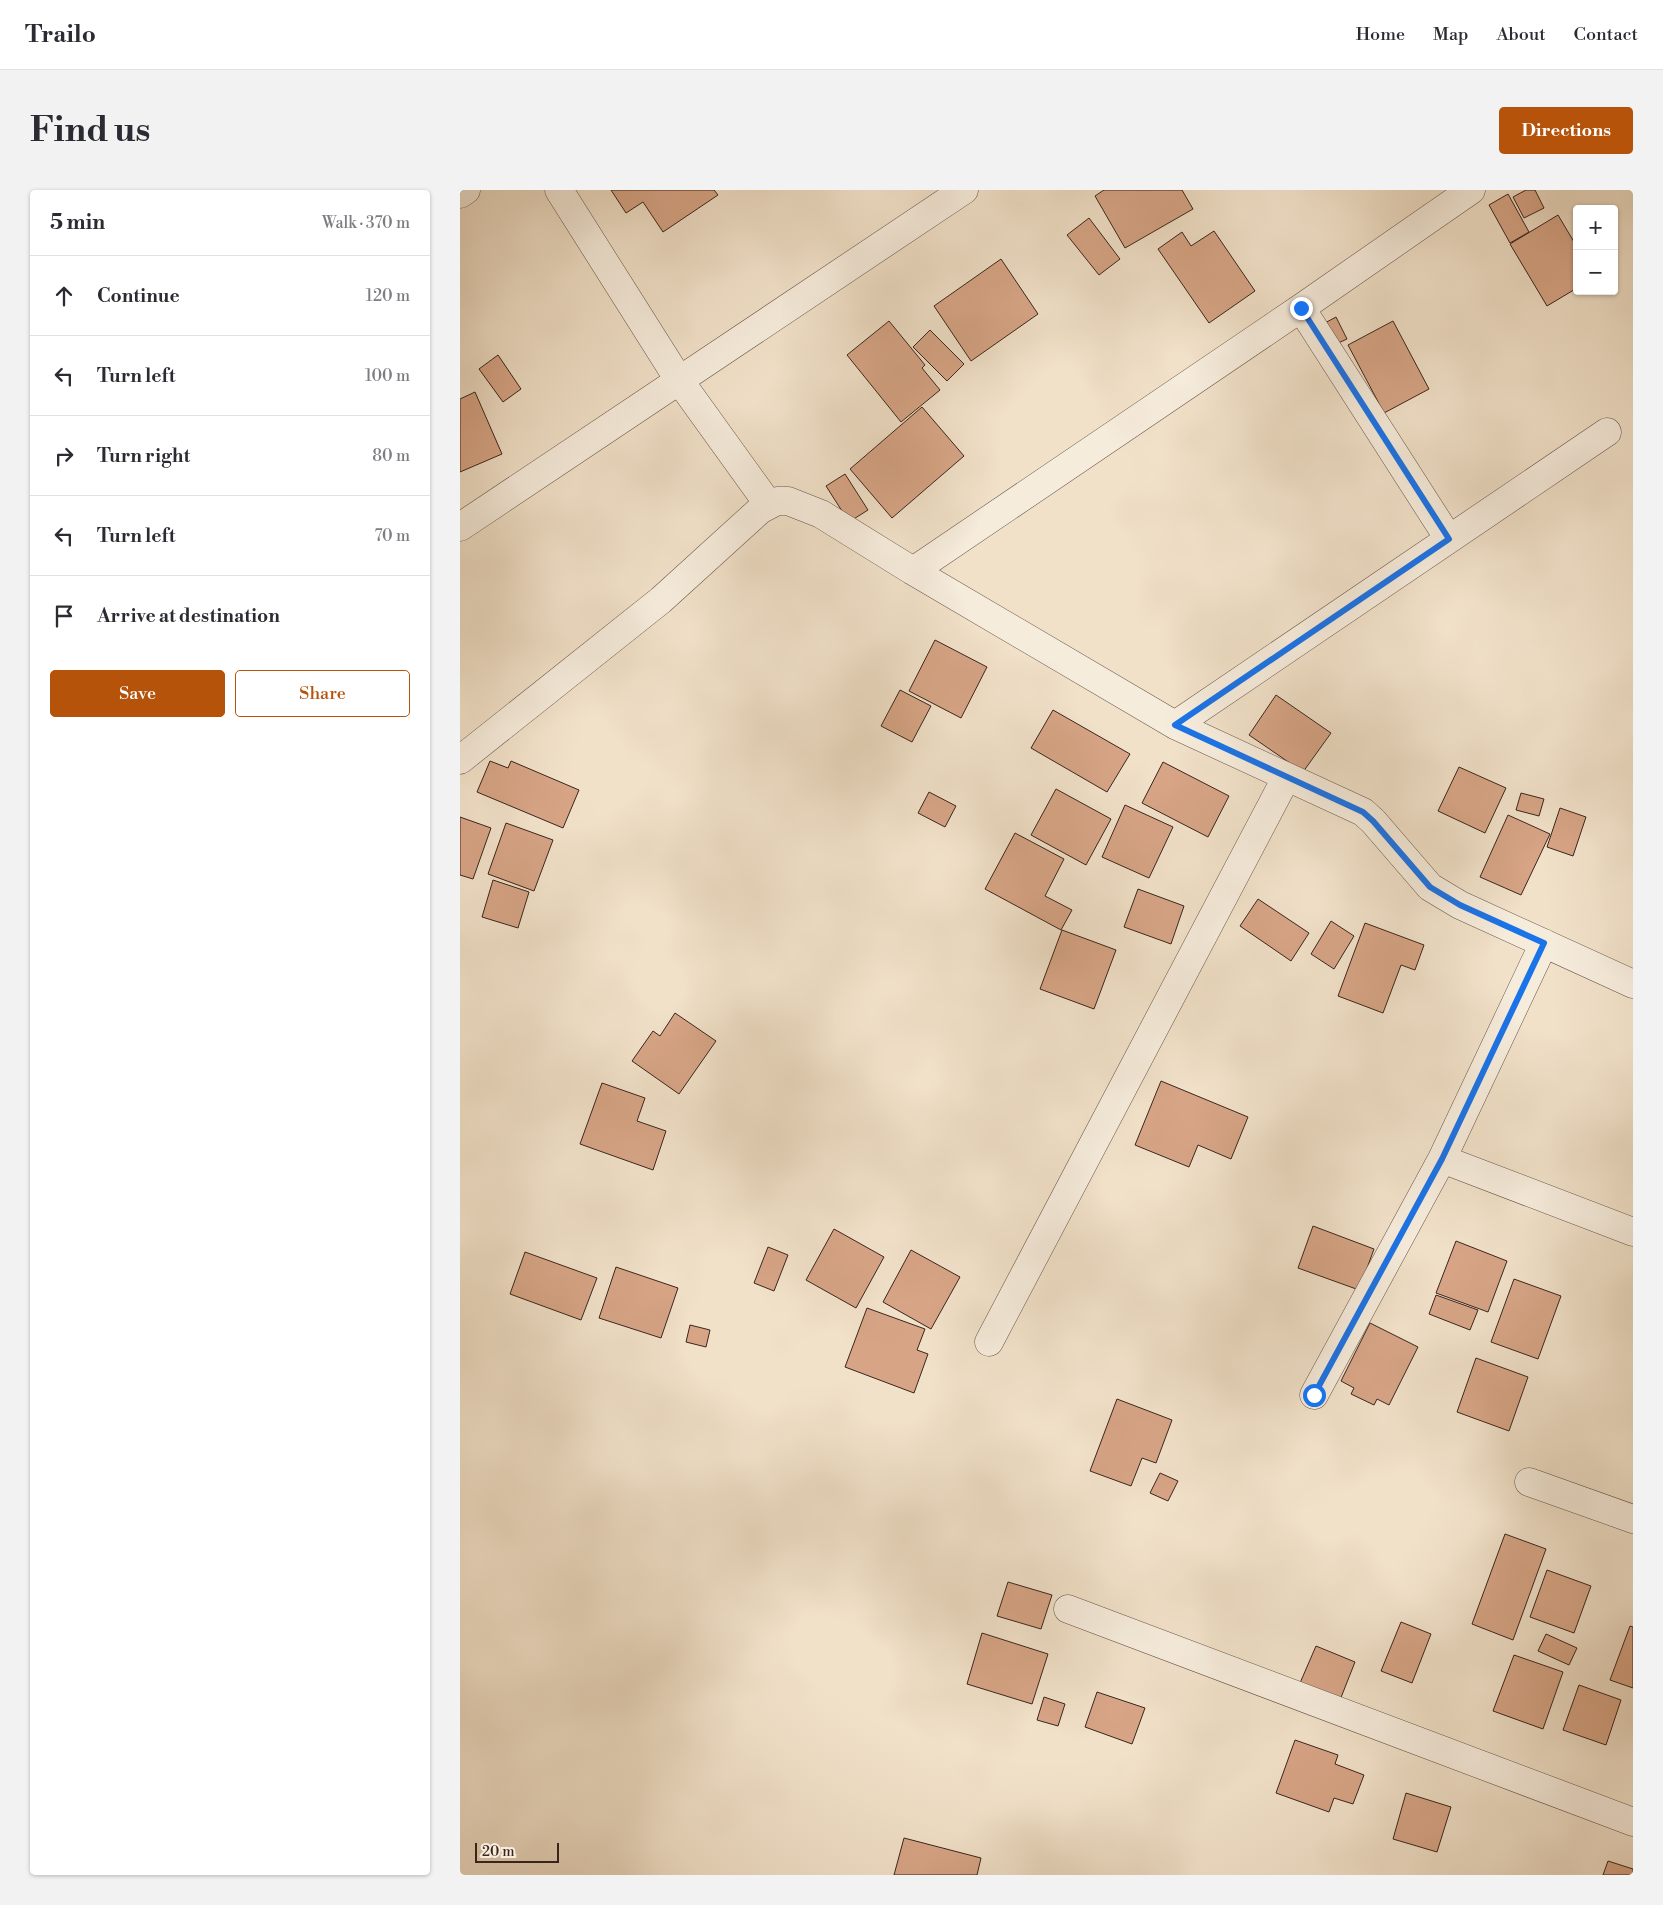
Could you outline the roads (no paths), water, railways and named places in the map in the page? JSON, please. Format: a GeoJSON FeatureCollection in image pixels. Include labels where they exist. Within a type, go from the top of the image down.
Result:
{"type":"FeatureCollection","features":[{"type":"Feature","properties":{"kind":"street"},"geometry":{"type":"LineString","coordinates":[[460,194],[466,190]]}},
{"type":"Feature","properties":{"kind":"street"},"geometry":{"type":"LineString","coordinates":[[559,190],[679,380],[769,505]]}},
{"type":"Feature","properties":{"kind":"street"},"geometry":{"type":"LineString","coordinates":[[460,527],[964,190]]}},
{"type":"Feature","properties":{"kind":"street"},"geometry":{"type":"LineString","coordinates":[[913,571],[1301,308],[1471,190]]}},
{"type":"Feature","properties":{"kind":"street"},"geometry":{"type":"LineString","coordinates":[[1301,308],[1449,539]]}},
{"type":"Feature","properties":{"kind":"street"},"geometry":{"type":"LineString","coordinates":[[1175,725],[1607,432]]}},
{"type":"Feature","properties":{"kind":"street"},"geometry":{"type":"LineString","coordinates":[[460,760],[661,600],[760,510],[777,501],[788,502],[807,507],[1175,725],[1363,812],[1430,887],[1460,905],[1633,984]]}},
{"type":"Feature","properties":{"kind":"street"},"geometry":{"type":"LineString","coordinates":[[989,1342],[1286,778]]}},
{"type":"Feature","properties":{"kind":"street"},"geometry":{"type":"LineString","coordinates":[[1314,1395],[1442,1159],[1544,943]]}},
{"type":"Feature","properties":{"kind":"street"},"geometry":{"type":"LineString","coordinates":[[1442,1159],[1633,1232]]}},
{"type":"Feature","properties":{"kind":"street"},"geometry":{"type":"LineString","coordinates":[[1529,1482],[1633,1519]]}},
{"type":"Feature","properties":{"kind":"street"},"geometry":{"type":"LineString","coordinates":[[1068,1609],[1633,1822]]}}]}
